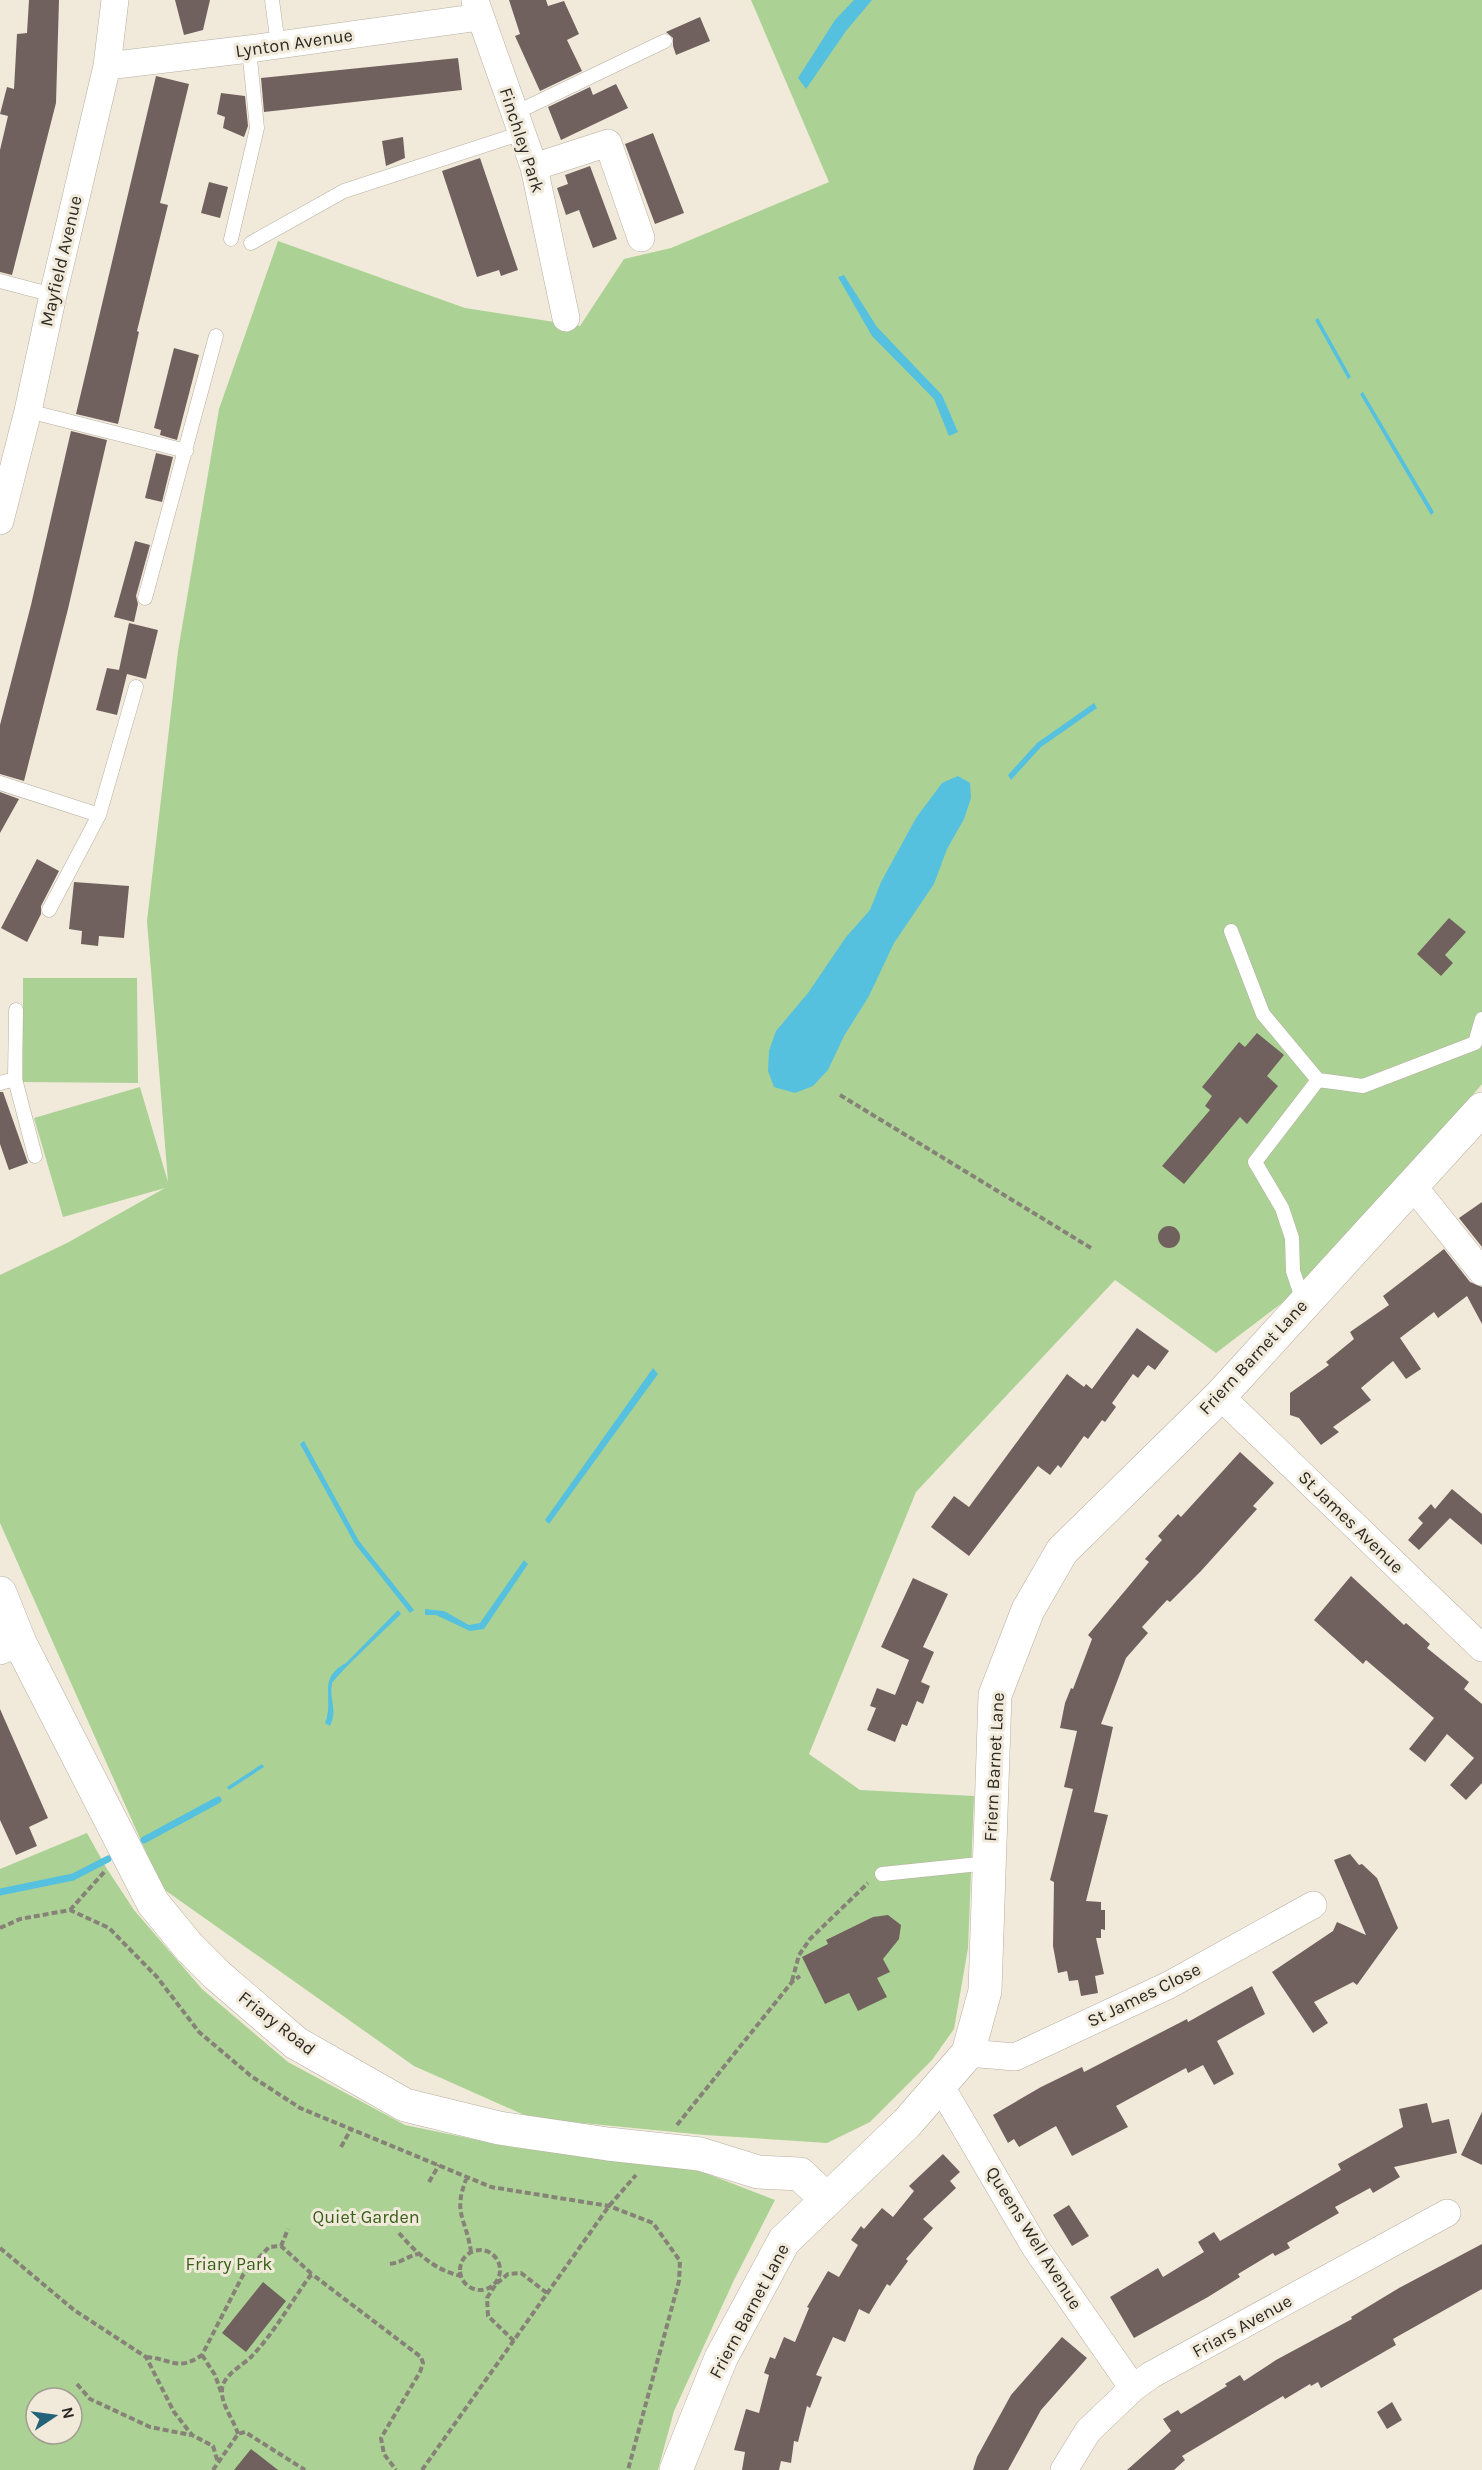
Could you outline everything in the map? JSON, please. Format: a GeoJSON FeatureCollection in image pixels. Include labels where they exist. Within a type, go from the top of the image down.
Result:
{"type":"FeatureCollection","features":[{"type":"Feature","properties":{"kind":"main road","name":"Friern Barnet Lane"},"geometry":{"type":"LineString","coordinates":[[676,2470],[721,2358],[784,2241],[907,2123],[968,2053],[985,1991],[994,1695],[1028,1610],[1062,1551],[1220,1396],[1482,1109]]}},
{"type":"Feature","properties":{"kind":"main road","name":"Friary Road"},"geometry":{"type":"LineString","coordinates":[[0,1593],[10,1647],[125,1849],[153,1903],[189,1947],[217,1975],[296,2043],[405,2104],[499,2128],[700,2154],[758,2172],[800,2175],[826,2199]]}},
{"type":"Feature","properties":{"kind":"street","name":"Mayfield Avenue"},"geometry":{"type":"LineString","coordinates":[[0,521],[28,411],[52,295],[107,66],[115,0]]}},
{"type":"Feature","properties":{"kind":"street","name":"Lynton Avenue"},"geometry":{"type":"LineString","coordinates":[[107,66],[249,50],[478,8]]}},
{"type":"Feature","properties":{"kind":"street","name":"Finchley Park"},"geometry":{"type":"LineString","coordinates":[[478,8],[534,167],[566,318]]}},
{"type":"Feature","properties":{"kind":"street"},"geometry":{"type":"LineString","coordinates":[[534,167],[608,143],[641,238]]}},
{"type":"Feature","properties":{"kind":"street"},"geometry":{"type":"LineString","coordinates":[[1413,1186],[1482,1272]]}},
{"type":"Feature","properties":{"kind":"street","name":"St James Avenue"},"geometry":{"type":"LineString","coordinates":[[1220,1396],[1482,1648]]}},
{"type":"Feature","properties":{"kind":"street","name":"St James Close"},"geometry":{"type":"LineString","coordinates":[[968,2053],[1015,2057],[1169,1985],[1313,1905]]}},
{"type":"Feature","properties":{"kind":"street","name":"Queens Well Avenue"},"geometry":{"type":"LineString","coordinates":[[940,2085],[1035,2247],[1133,2388]]}},
{"type":"Feature","properties":{"kind":"street","name":"Friars Avenue"},"geometry":{"type":"LineString","coordinates":[[1064,2470],[1088,2431],[1133,2388],[1151,2375],[1447,2213]]}},
{"type":"Feature","properties":{"kind":"lane"},"geometry":{"type":"LineString","coordinates":[[272,0],[278,45]]}},
{"type":"Feature","properties":{"kind":"lane"},"geometry":{"type":"LineString","coordinates":[[251,243],[344,191],[519,123],[665,41]]}},
{"type":"Feature","properties":{"kind":"lane"},"geometry":{"type":"LineString","coordinates":[[231,238],[257,128],[249,50]]}},
{"type":"Feature","properties":{"kind":"lane"},"geometry":{"type":"LineString","coordinates":[[0,281],[52,295]]}},
{"type":"Feature","properties":{"kind":"lane"},"geometry":{"type":"LineString","coordinates":[[145,598],[216,336]]}},
{"type":"Feature","properties":{"kind":"lane"},"geometry":{"type":"LineString","coordinates":[[28,411],[186,451]]}},
{"type":"Feature","properties":{"kind":"lane"},"geometry":{"type":"LineString","coordinates":[[49,910],[99,815],[136,687]]}},
{"type":"Feature","properties":{"kind":"lane"},"geometry":{"type":"LineString","coordinates":[[0,783],[99,815]]}},
{"type":"Feature","properties":{"kind":"lane"},"geometry":{"type":"LineString","coordinates":[[1231,931],[1263,1014],[1318,1080],[1363,1086],[1475,1043],[1482,1019]]}},
{"type":"Feature","properties":{"kind":"lane"},"geometry":{"type":"LineString","coordinates":[[16,1010],[15,1079],[35,1156]]}},
{"type":"Feature","properties":{"kind":"lane"},"geometry":{"type":"LineString","coordinates":[[0,1083],[15,1079]]}},
{"type":"Feature","properties":{"kind":"lane"},"geometry":{"type":"LineString","coordinates":[[1304,1304],[1293,1271],[1292,1238],[1282,1208],[1255,1162],[1318,1080]]}},
{"type":"Feature","properties":{"kind":"lane"},"geometry":{"type":"LineString","coordinates":[[882,1874],[989,1863]]}},
{"type":"Feature","properties":{"kind":"path"},"geometry":{"type":"LineString","coordinates":[[840,1095],[1091,1248]]}},
{"type":"Feature","properties":{"kind":"path"},"geometry":{"type":"LineString","coordinates":[[70,1910],[125,1849]]}},
{"type":"Feature","properties":{"kind":"path"},"geometry":{"type":"LineString","coordinates":[[792,1982],[799,1955],[810,1939],[870,1882],[882,1874]]}},
{"type":"Feature","properties":{"kind":"path"},"geometry":{"type":"LineString","coordinates":[[0,1928],[20,1919],[70,1910],[109,1928],[157,1977],[199,2032],[251,2076],[300,2108],[491,2187],[609,2206],[653,2223],[680,2261],[679,2281],[628,2470]]}},
{"type":"Feature","properties":{"kind":"path"},"geometry":{"type":"LineString","coordinates":[[422,2470],[609,2206],[792,1982],[800,1976]]}},
{"type":"Feature","properties":{"kind":"path"},"geometry":{"type":"LineString","coordinates":[[341,2147],[351,2129]]}},
{"type":"Feature","properties":{"kind":"path"},"geometry":{"type":"LineString","coordinates":[[429,2182],[439,2165]]}},
{"type":"Feature","properties":{"kind":"path"},"geometry":{"type":"LineString","coordinates":[[467,2177],[458,2203],[468,2232],[471,2252]]}},
{"type":"Feature","properties":{"kind":"path"},"geometry":{"type":"LineString","coordinates":[[281,2246],[288,2229]]}},
{"type":"Feature","properties":{"kind":"path"},"geometry":{"type":"LineString","coordinates":[[399,2233],[419,2254],[446,2273],[460,2276],[469,2288],[483,2291],[508,2274],[520,2273],[547,2293]]}},
{"type":"Feature","properties":{"kind":"path"},"geometry":{"type":"LineString","coordinates":[[146,2357],[180,2365],[190,2363],[202,2355],[243,2275],[269,2247],[281,2246],[313,2275],[420,2357],[423,2363],[420,2372],[381,2438],[384,2454],[396,2470]]}},
{"type":"Feature","properties":{"kind":"path"},"geometry":{"type":"LineString","coordinates":[[0,2248],[74,2310],[146,2357],[174,2412],[192,2435]]}},
{"type":"Feature","properties":{"kind":"path"},"geometry":{"type":"LineString","coordinates":[[460,2276],[462,2262],[471,2252],[485,2250],[497,2258],[501,2271],[487,2298],[488,2316],[514,2341]]}},
{"type":"Feature","properties":{"kind":"path"},"geometry":{"type":"LineString","coordinates":[[390,2264],[404,2262],[411,2255],[419,2254]]}},
{"type":"Feature","properties":{"kind":"path"},"geometry":{"type":"LineString","coordinates":[[221,2393],[223,2383],[253,2355],[313,2275]]}},
{"type":"Feature","properties":{"kind":"path"},"geometry":{"type":"LineString","coordinates":[[202,2355],[215,2375],[238,2434]]}},
{"type":"Feature","properties":{"kind":"path"},"geometry":{"type":"LineString","coordinates":[[77,2384],[90,2399],[150,2427],[192,2435],[213,2446],[218,2463]]}},
{"type":"Feature","properties":{"kind":"path"},"geometry":{"type":"LineString","coordinates":[[213,2470],[238,2434],[245,2432],[305,2470]]}},
{"type":"Feature","properties":{"kind":"green space"},"geometry":{"type":"Polygon","coordinates":[[[751,0],[1482,0],[1482,1084],[1319,1275],[1216,1353],[1115,1280],[916,1492],[809,1754],[860,1790],[974,1796],[968,1948],[954,2029],[932,2060],[870,2122],[827,2143],[705,2135],[531,2118],[414,2066],[162,1888],[0,1523],[0,1275],[67,1243],[165,1188],[63,1217],[34,1118],[140,1087],[168,1182],[147,921],[178,651],[219,409],[278,241],[465,308],[580,326],[624,259],[671,248],[829,182],[751,0]]]}},
{"type":"Feature","properties":{"kind":"green space"},"geometry":{"type":"Polygon","coordinates":[[[23,978],[137,978],[138,1083],[23,1082],[23,978]]]}},
{"type":"Feature","properties":{"kind":"green space","name":"Friary Park"},"geometry":{"type":"Polygon","coordinates":[[[87,1833],[134,1910],[202,1989],[288,2062],[405,2125],[511,2147],[700,2171],[775,2200],[734,2280],[674,2411],[658,2470],[0,2470],[0,1869],[87,1833]]]}},
{"type":"Feature","properties":{"kind":"water"},"geometry":{"type":"Polygon","coordinates":[[[854,0],[872,0],[846,31],[806,89],[798,78],[835,20],[854,0]]]}},
{"type":"Feature","properties":{"kind":"water"},"geometry":{"type":"Polygon","coordinates":[[[844,275],[877,327],[942,395],[958,432],[949,436],[934,399],[872,336],[838,277],[844,275]]]}},
{"type":"Feature","properties":{"kind":"water"},"geometry":{"type":"Polygon","coordinates":[[[1318,318],[1351,377],[1348,379],[1315,320],[1318,318]]]}},
{"type":"Feature","properties":{"kind":"water"},"geometry":{"type":"Polygon","coordinates":[[[1363,392],[1434,512],[1431,515],[1360,394],[1363,392]]]}},
{"type":"Feature","properties":{"kind":"water"},"geometry":{"type":"Polygon","coordinates":[[[1094,703],[1097,708],[1041,747],[1011,780],[1008,775],[1037,743],[1094,703]]]}},
{"type":"Feature","properties":{"kind":"water"},"geometry":{"type":"Polygon","coordinates":[[[958,776],[970,783],[971,798],[964,819],[947,849],[934,884],[894,943],[869,996],[844,1036],[828,1070],[813,1086],[795,1093],[774,1087],[768,1071],[769,1051],[776,1031],[808,993],[846,937],[870,910],[881,882],[916,818],[942,783],[958,776]]]}},
{"type":"Feature","properties":{"kind":"water"},"geometry":{"type":"Polygon","coordinates":[[[653,1368],[658,1374],[549,1524],[545,1520],[653,1368]]]}},
{"type":"Feature","properties":{"kind":"water"},"geometry":{"type":"Polygon","coordinates":[[[304,1441],[359,1541],[414,1610],[410,1613],[355,1544],[300,1444],[304,1441]]]}},
{"type":"Feature","properties":{"kind":"water"},"geometry":{"type":"Polygon","coordinates":[[[524,1560],[528,1564],[484,1629],[470,1631],[436,1615],[425,1615],[425,1609],[444,1611],[469,1625],[480,1623],[524,1560]]]}},
{"type":"Feature","properties":{"kind":"water"},"geometry":{"type":"Polygon","coordinates":[[[398,1610],[401,1614],[332,1684],[333,1715],[330,1726],[325,1723],[328,1714],[328,1690],[331,1676],[398,1610]]]}},
{"type":"Feature","properties":{"kind":"water"},"geometry":{"type":"Polygon","coordinates":[[[262,1764],[264,1767],[229,1790],[227,1787],[262,1764]]]}},
{"type":"Feature","properties":{"kind":"building"},"geometry":{"type":"Polygon","coordinates":[[[29,0],[59,0],[56,103],[12,275],[0,272],[0,150],[8,116],[0,114],[7,87],[14,89],[17,34],[27,33],[29,0]]]}},
{"type":"Feature","properties":{"kind":"building"},"geometry":{"type":"Polygon","coordinates":[[[175,0],[210,0],[203,30],[184,35],[175,0]]]}},
{"type":"Feature","properties":{"kind":"building"},"geometry":{"type":"Polygon","coordinates":[[[509,0],[546,0],[548,6],[564,1],[579,34],[567,40],[582,71],[540,91],[515,36],[520,34],[509,0]]]}},
{"type":"Feature","properties":{"kind":"building"},"geometry":{"type":"Polygon","coordinates":[[[700,17],[710,41],[676,55],[673,38],[666,32],[700,17]]]}},
{"type":"Feature","properties":{"kind":"building"},"geometry":{"type":"Polygon","coordinates":[[[458,58],[462,90],[264,112],[261,78],[458,58]]]}},
{"type":"Feature","properties":{"kind":"building"},"geometry":{"type":"Polygon","coordinates":[[[156,76],[189,84],[160,203],[168,205],[137,331],[139,332],[118,424],[76,414],[156,76]]]}},
{"type":"Feature","properties":{"kind":"building"},"geometry":{"type":"Polygon","coordinates":[[[616,84],[628,108],[561,140],[548,107],[590,87],[593,95],[616,84]]]}},
{"type":"Feature","properties":{"kind":"building"},"geometry":{"type":"Polygon","coordinates":[[[221,93],[245,96],[248,126],[244,137],[223,128],[225,117],[217,114],[221,93]]]}},
{"type":"Feature","properties":{"kind":"building"},"geometry":{"type":"Polygon","coordinates":[[[653,133],[684,213],[655,224],[625,144],[653,133]]]}},
{"type":"Feature","properties":{"kind":"building"},"geometry":{"type":"Polygon","coordinates":[[[403,137],[405,158],[386,166],[382,141],[403,137]]]}},
{"type":"Feature","properties":{"kind":"building"},"geometry":{"type":"Polygon","coordinates":[[[480,158],[518,270],[501,276],[499,270],[477,277],[442,171],[480,158]]]}},
{"type":"Feature","properties":{"kind":"building"},"geometry":{"type":"Polygon","coordinates":[[[590,166],[617,239],[593,248],[579,210],[566,215],[557,188],[568,184],[565,175],[590,166]]]}},
{"type":"Feature","properties":{"kind":"building"},"geometry":{"type":"Polygon","coordinates":[[[209,182],[228,187],[220,218],[201,213],[209,182]]]}},
{"type":"Feature","properties":{"kind":"building"},"geometry":{"type":"Polygon","coordinates":[[[174,348],[199,355],[177,440],[160,435],[161,430],[154,428],[174,348]]]}},
{"type":"Feature","properties":{"kind":"building"},"geometry":{"type":"Polygon","coordinates":[[[71,431],[107,440],[68,609],[24,781],[0,774],[0,725],[31,605],[71,431]]]}},
{"type":"Feature","properties":{"kind":"building"},"geometry":{"type":"Polygon","coordinates":[[[156,453],[173,457],[162,502],[145,498],[156,453]]]}},
{"type":"Feature","properties":{"kind":"building"},"geometry":{"type":"Polygon","coordinates":[[[135,541],[150,545],[136,596],[138,604],[134,622],[114,617],[135,541]]]}},
{"type":"Feature","properties":{"kind":"building"},"geometry":{"type":"Polygon","coordinates":[[[129,623],[158,630],[146,679],[127,674],[117,715],[96,710],[107,668],[119,670],[129,623]]]}},
{"type":"Feature","properties":{"kind":"building"},"geometry":{"type":"Polygon","coordinates":[[[0,792],[19,799],[0,833],[0,792]]]}},
{"type":"Feature","properties":{"kind":"building"},"geometry":{"type":"Polygon","coordinates":[[[37,859],[59,871],[41,906],[41,914],[27,942],[1,928],[37,859]]]}},
{"type":"Feature","properties":{"kind":"building"},"geometry":{"type":"Polygon","coordinates":[[[74,882],[129,886],[124,938],[99,936],[98,946],[81,944],[82,931],[69,929],[74,882]]]}},
{"type":"Feature","properties":{"kind":"building"},"geometry":{"type":"Polygon","coordinates":[[[1449,918],[1466,932],[1445,955],[1453,963],[1441,976],[1417,954],[1449,918]]]}},
{"type":"Feature","properties":{"kind":"building"},"geometry":{"type":"Polygon","coordinates":[[[1257,1033],[1284,1055],[1267,1076],[1278,1086],[1247,1124],[1240,1117],[1184,1184],[1162,1166],[1210,1110],[1205,1106],[1212,1096],[1202,1087],[1239,1042],[1245,1047],[1257,1033]]]}},
{"type":"Feature","properties":{"kind":"building"},"geometry":{"type":"Polygon","coordinates":[[[0,1092],[3,1092],[28,1163],[9,1170],[0,1144],[0,1092]]]}},
{"type":"Feature","properties":{"kind":"building"},"geometry":{"type":"Polygon","coordinates":[[[1482,1202],[1482,1247],[1459,1218],[1482,1202]]]}},
{"type":"Feature","properties":{"kind":"building"},"geometry":{"type":"Polygon","coordinates":[[[1169,1226],[1179,1233],[1180,1237],[1173,1247],[1169,1248],[1159,1241],[1158,1237],[1165,1227],[1169,1226]]]}},
{"type":"Feature","properties":{"kind":"building"},"geometry":{"type":"Polygon","coordinates":[[[1444,1249],[1470,1282],[1482,1287],[1482,1324],[1467,1296],[1438,1318],[1434,1312],[1400,1338],[1421,1369],[1406,1379],[1393,1361],[1361,1388],[1371,1400],[1333,1427],[1339,1432],[1321,1445],[1299,1418],[1290,1415],[1290,1393],[1329,1365],[1326,1362],[1354,1339],[1350,1332],[1389,1305],[1383,1296],[1444,1249]]]}},
{"type":"Feature","properties":{"kind":"building"},"geometry":{"type":"Polygon","coordinates":[[[1137,1328],[1169,1351],[1155,1370],[1148,1365],[1138,1378],[1133,1374],[1112,1403],[1116,1407],[1105,1422],[1102,1420],[1088,1439],[1084,1436],[1061,1468],[1058,1465],[1050,1475],[1038,1466],[969,1556],[931,1527],[954,1496],[969,1507],[1067,1374],[1084,1387],[1086,1384],[1092,1389],[1137,1328]]]}},
{"type":"Feature","properties":{"kind":"building"},"geometry":{"type":"Polygon","coordinates":[[[1240,1452],[1274,1483],[1253,1506],[1257,1509],[1201,1571],[1170,1602],[1167,1600],[1142,1627],[1148,1633],[1126,1658],[1101,1724],[1113,1727],[1094,1812],[1108,1815],[1086,1901],[1101,1902],[1101,1910],[1105,1910],[1105,1930],[1101,1929],[1101,1938],[1096,1938],[1104,1974],[1095,1976],[1098,1993],[1081,1996],[1078,1980],[1069,1981],[1067,1971],[1058,1973],[1053,1946],[1054,1882],[1050,1880],[1073,1789],[1064,1787],[1077,1731],[1060,1728],[1065,1703],[1071,1688],[1073,1689],[1092,1639],[1088,1635],[1149,1562],[1145,1559],[1162,1540],[1158,1536],[1178,1514],[1181,1517],[1240,1452]]]}},
{"type":"Feature","properties":{"kind":"building"},"geometry":{"type":"Polygon","coordinates":[[[1452,1489],[1482,1514],[1482,1545],[1450,1518],[1419,1550],[1408,1540],[1423,1523],[1418,1518],[1431,1504],[1435,1509],[1452,1489]]]}},
{"type":"Feature","properties":{"kind":"building"},"geometry":{"type":"Polygon","coordinates":[[[1351,1576],[1404,1625],[1406,1623],[1430,1644],[1427,1648],[1469,1682],[1464,1689],[1482,1704],[1482,1783],[1466,1800],[1450,1785],[1474,1758],[1447,1734],[1425,1762],[1409,1749],[1434,1718],[1366,1660],[1363,1664],[1314,1620],[1351,1576]]]}},
{"type":"Feature","properties":{"kind":"building"},"geometry":{"type":"Polygon","coordinates":[[[913,1578],[948,1594],[923,1647],[934,1652],[921,1682],[930,1686],[923,1704],[917,1701],[907,1726],[902,1724],[895,1742],[867,1730],[876,1708],[870,1706],[877,1688],[895,1695],[909,1660],[881,1647],[913,1578]]]}},
{"type":"Feature","properties":{"kind":"building"},"geometry":{"type":"Polygon","coordinates":[[[0,1709],[48,1818],[29,1827],[37,1846],[16,1855],[0,1820],[0,1709]]]}},
{"type":"Feature","properties":{"kind":"building"},"geometry":{"type":"Polygon","coordinates":[[[1350,1854],[1359,1865],[1362,1864],[1377,1878],[1398,1928],[1357,1985],[1353,1982],[1314,2002],[1328,2023],[1313,2033],[1272,1972],[1333,1931],[1337,1922],[1366,1935],[1334,1860],[1350,1854]]]}},
{"type":"Feature","properties":{"kind":"building"},"geometry":{"type":"Polygon","coordinates":[[[888,1915],[901,1925],[899,1939],[883,1959],[890,1972],[877,1978],[887,1997],[858,2011],[849,1993],[825,2004],[802,1957],[828,1944],[826,1940],[873,1917],[888,1915]]]}},
{"type":"Feature","properties":{"kind":"building"},"geometry":{"type":"Polygon","coordinates":[[[1252,1986],[1265,2014],[1217,2041],[1234,2074],[1214,2085],[1203,2065],[1188,2073],[1186,2068],[1116,2106],[1128,2127],[1072,2156],[1056,2126],[1019,2147],[1014,2139],[1008,2143],[993,2115],[1041,2087],[1082,2067],[1084,2072],[1187,2019],[1188,2022],[1252,1986]]]}},
{"type":"Feature","properties":{"kind":"building"},"geometry":{"type":"Polygon","coordinates":[[[1427,2103],[1432,2123],[1449,2119],[1457,2153],[1394,2167],[1400,2177],[1373,2193],[1370,2188],[1335,2207],[1339,2213],[1287,2243],[1290,2248],[1275,2256],[1273,2253],[1238,2274],[1240,2277],[1208,2297],[1134,2338],[1110,2297],[1158,2268],[1163,2277],[1204,2252],[1198,2242],[1214,2232],[1220,2241],[1341,2170],[1338,2164],[1403,2127],[1399,2109],[1427,2103]]]}},
{"type":"Feature","properties":{"kind":"building"},"geometry":{"type":"Polygon","coordinates":[[[1482,2112],[1482,2165],[1461,2155],[1482,2112]]]}},
{"type":"Feature","properties":{"kind":"building"},"geometry":{"type":"Polygon","coordinates":[[[943,2154],[960,2172],[950,2181],[956,2188],[923,2219],[933,2228],[906,2259],[908,2261],[890,2286],[887,2284],[869,2314],[859,2309],[845,2342],[833,2337],[816,2375],[822,2377],[810,2408],[807,2406],[798,2442],[794,2441],[791,2463],[781,2461],[779,2470],[742,2470],[745,2452],[734,2450],[746,2409],[759,2413],[769,2375],[764,2373],[770,2357],[775,2359],[784,2337],[795,2342],[809,2308],[807,2307],[828,2271],[839,2277],[858,2245],[851,2240],[861,2226],[864,2229],[882,2208],[893,2217],[914,2191],[909,2186],[943,2154]]]}},
{"type":"Feature","properties":{"kind":"building"},"geometry":{"type":"Polygon","coordinates":[[[1069,2205],[1089,2236],[1072,2246],[1053,2215],[1069,2205]]]}},
{"type":"Feature","properties":{"kind":"building"},"geometry":{"type":"Polygon","coordinates":[[[1482,2244],[1482,2289],[1393,2339],[1396,2345],[1321,2388],[1318,2382],[1311,2386],[1310,2384],[1285,2399],[1283,2396],[1182,2456],[1185,2460],[1174,2470],[1127,2470],[1171,2431],[1163,2419],[1178,2410],[1181,2414],[1227,2386],[1225,2384],[1240,2375],[1244,2381],[1276,2360],[1352,2319],[1351,2317],[1399,2288],[1482,2244]]]}},
{"type":"Feature","properties":{"kind":"building"},"geometry":{"type":"Polygon","coordinates":[[[263,2282],[286,2301],[246,2352],[222,2333],[263,2282]]]}},
{"type":"Feature","properties":{"kind":"building"},"geometry":{"type":"Polygon","coordinates":[[[1062,2337],[1087,2358],[1041,2410],[1008,2470],[973,2470],[977,2457],[1011,2395],[1062,2337]]]}},
{"type":"Feature","properties":{"kind":"building"},"geometry":{"type":"Polygon","coordinates":[[[1392,2402],[1402,2420],[1387,2429],[1377,2412],[1392,2402]]]}},
{"type":"Feature","properties":{"kind":"building"},"geometry":{"type":"Polygon","coordinates":[[[251,2449],[278,2470],[234,2470],[251,2449]]]}},
{"type":"Feature","properties":{"kind":"waterway"},"geometry":{"type":"LineString","coordinates":[[144,1840],[218,1800]]}},
{"type":"Feature","properties":{"kind":"waterway"},"geometry":{"type":"LineString","coordinates":[[0,1892],[73,1877],[108,1859]]}},
{"type":"Feature","properties":{"kind":"park label","name":"Quiet Garden"},"geometry":{"type":"Point","coordinates":[366,2217]}}]}
